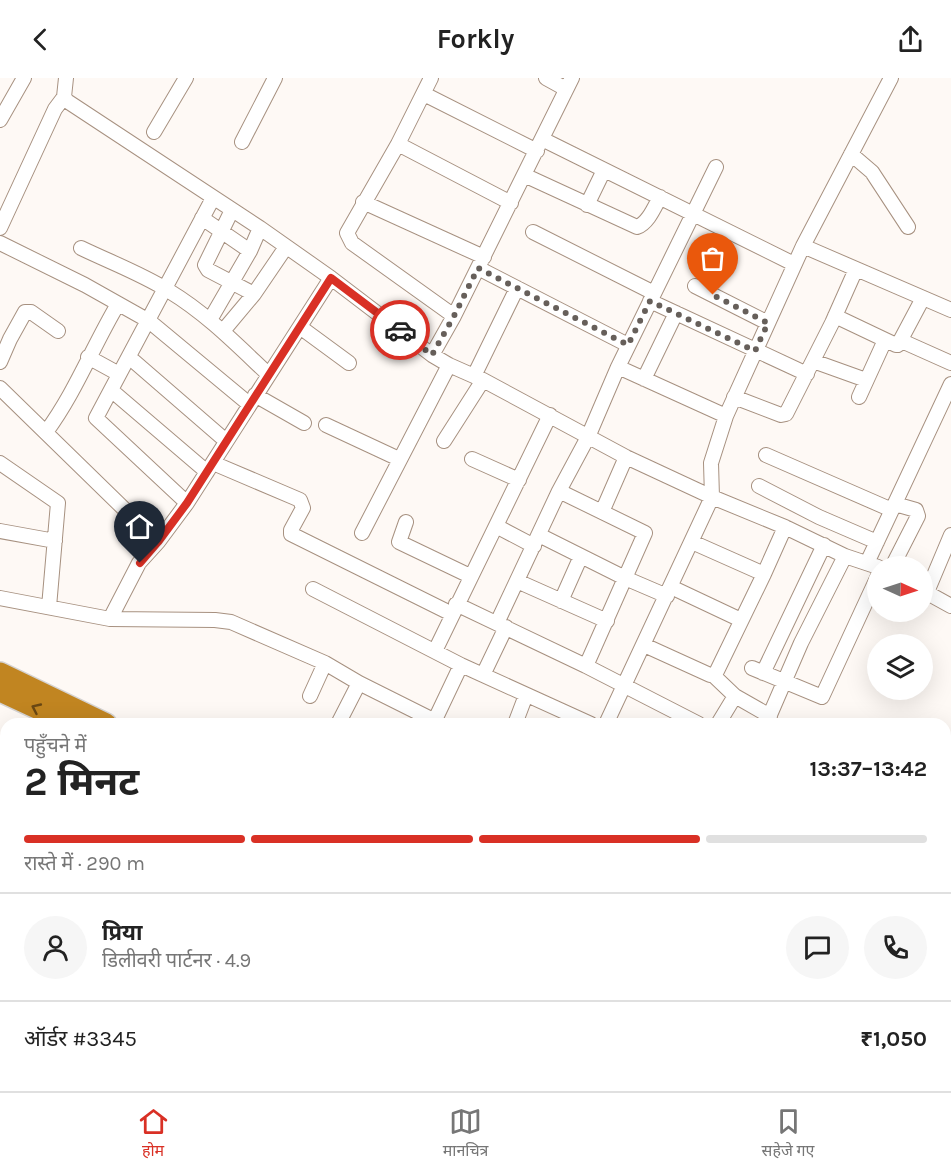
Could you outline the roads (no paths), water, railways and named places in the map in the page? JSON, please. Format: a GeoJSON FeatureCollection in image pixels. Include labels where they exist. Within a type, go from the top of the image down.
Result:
{"type":"FeatureCollection","features":[{"type":"Feature","properties":{"kind":"highway"},"geometry":{"type":"LineString","coordinates":[[0,673],[63,718]]}},
{"type":"Feature","properties":{"kind":"highway"},"geometry":{"type":"LineString","coordinates":[[0,691],[63,718]]}},
{"type":"Feature","properties":{"kind":"street"},"geometry":{"type":"LineString","coordinates":[[0,120],[24,78]]}},
{"type":"Feature","properties":{"kind":"street"},"geometry":{"type":"LineString","coordinates":[[0,228],[55,110],[64,97],[66,78]]}},
{"type":"Feature","properties":{"kind":"street"},"geometry":{"type":"LineString","coordinates":[[154,132],[186,78]]}},
{"type":"Feature","properties":{"kind":"street"},"geometry":{"type":"LineString","coordinates":[[242,142],[275,78]]}},
{"type":"Feature","properties":{"kind":"street"},"geometry":{"type":"LineString","coordinates":[[431,78],[398,144],[347,233],[352,243],[454,316]]}},
{"type":"Feature","properties":{"kind":"street"},"geometry":{"type":"LineString","coordinates":[[432,355],[525,176],[569,84],[546,78]]}},
{"type":"Feature","properties":{"kind":"street"},"geometry":{"type":"LineString","coordinates":[[609,718],[712,497],[711,463],[734,397],[802,246],[891,78]]}},
{"type":"Feature","properties":{"kind":"street"},"geometry":{"type":"LineString","coordinates":[[424,94],[539,145],[604,170],[794,264]]}},
{"type":"Feature","properties":{"kind":"street"},"geometry":{"type":"LineString","coordinates":[[64,97],[260,228],[331,278],[432,355],[449,365],[550,415],[626,458],[785,527],[845,556],[867,563]]}},
{"type":"Feature","properties":{"kind":"street"},"geometry":{"type":"LineString","coordinates":[[398,144],[511,203]]}},
{"type":"Feature","properties":{"kind":"street"},"geometry":{"type":"LineString","coordinates":[[851,154],[872,171],[908,227]]}},
{"type":"Feature","properties":{"kind":"street"},"geometry":{"type":"LineString","coordinates":[[483,675],[517,581],[559,491],[588,437],[628,345],[716,167]]}},
{"type":"Feature","properties":{"kind":"street"},"geometry":{"type":"LineString","coordinates":[[587,204],[604,170]]}},
{"type":"Feature","properties":{"kind":"street"},"geometry":{"type":"LineString","coordinates":[[525,176],[639,227],[647,220],[660,197]]}},
{"type":"Feature","properties":{"kind":"street"},"geometry":{"type":"LineString","coordinates":[[187,503],[96,419],[213,198]]}},
{"type":"Feature","properties":{"kind":"street"},"geometry":{"type":"LineString","coordinates":[[363,202],[481,262],[517,288],[628,345]]}},
{"type":"Feature","properties":{"kind":"street"},"geometry":{"type":"LineString","coordinates":[[232,210],[205,265],[208,270],[254,294]]}},
{"type":"Feature","properties":{"kind":"street"},"geometry":{"type":"LineString","coordinates":[[202,218],[250,251]]}},
{"type":"Feature","properties":{"kind":"street"},"geometry":{"type":"LineString","coordinates":[[210,320],[250,251],[260,228]]}},
{"type":"Feature","properties":{"kind":"street"},"geometry":{"type":"LineString","coordinates":[[533,232],[652,297],[676,314],[755,351],[810,368],[866,380]]}},
{"type":"Feature","properties":{"kind":"street"},"geometry":{"type":"LineString","coordinates":[[0,243],[85,285],[148,321],[252,400],[304,423]]}},
{"type":"Feature","properties":{"kind":"street"},"geometry":{"type":"LineString","coordinates":[[802,246],[951,310]]}},
{"type":"Feature","properties":{"kind":"street"},"geometry":{"type":"LineString","coordinates":[[223,331],[254,294],[286,247]]}},
{"type":"Feature","properties":{"kind":"street"},"geometry":{"type":"LineString","coordinates":[[81,248],[164,288],[210,320],[269,375]]}},
{"type":"Feature","properties":{"kind":"street"},"geometry":{"type":"LineString","coordinates":[[734,397],[782,415],[786,414],[856,269]]}},
{"type":"Feature","properties":{"kind":"street"},"geometry":{"type":"LineString","coordinates":[[110,620],[140,563],[187,503],[331,278]]}},
{"type":"Feature","properties":{"kind":"street"},"geometry":{"type":"LineString","coordinates":[[695,286],[768,323]]}},
{"type":"Feature","properties":{"kind":"street"},"geometry":{"type":"LineString","coordinates":[[444,441],[478,378],[517,288]]}},
{"type":"Feature","properties":{"kind":"street"},"geometry":{"type":"LineString","coordinates":[[859,398],[866,380],[923,298]]}},
{"type":"Feature","properties":{"kind":"street"},"geometry":{"type":"LineString","coordinates":[[46,432],[65,404],[118,304]]}},
{"type":"Feature","properties":{"kind":"street"},"geometry":{"type":"LineString","coordinates":[[0,362],[9,339],[25,312],[31,312],[58,331]]}},
{"type":"Feature","properties":{"kind":"street"},"geometry":{"type":"LineString","coordinates":[[644,379],[676,314]]}},
{"type":"Feature","properties":{"kind":"street"},"geometry":{"type":"LineString","coordinates":[[835,316],[892,342],[904,342],[951,363]]}},
{"type":"Feature","properties":{"kind":"street"},"geometry":{"type":"LineString","coordinates":[[300,327],[349,363]]}},
{"type":"Feature","properties":{"kind":"street"},"geometry":{"type":"LineString","coordinates":[[88,357],[119,374]]}},
{"type":"Feature","properties":{"kind":"street"},"geometry":{"type":"LineString","coordinates":[[129,357],[226,441]]}},
{"type":"Feature","properties":{"kind":"street"},"geometry":{"type":"LineString","coordinates":[[362,533],[449,365]]}},
{"type":"Feature","properties":{"kind":"street"},"geometry":{"type":"LineString","coordinates":[[618,367],[726,416]]}},
{"type":"Feature","properties":{"kind":"street"},"geometry":{"type":"LineString","coordinates":[[874,556],[877,542],[893,507],[947,404],[951,384]]}},
{"type":"Feature","properties":{"kind":"street"},"geometry":{"type":"LineString","coordinates":[[0,388],[158,542]]}},
{"type":"Feature","properties":{"kind":"street"},"geometry":{"type":"LineString","coordinates":[[111,390],[210,467],[300,500],[303,508],[291,534],[454,609],[502,625],[687,718]]}},
{"type":"Feature","properties":{"kind":"street"},"geometry":{"type":"LineString","coordinates":[[435,651],[550,415]]}},
{"type":"Feature","properties":{"kind":"street"},"geometry":{"type":"LineString","coordinates":[[326,424],[399,459]]}},
{"type":"Feature","properties":{"kind":"street"},"geometry":{"type":"LineString","coordinates":[[766,455],[893,507],[916,510],[918,516],[898,556]]}},
{"type":"Feature","properties":{"kind":"street"},"geometry":{"type":"LineString","coordinates":[[602,512],[626,458]]}},
{"type":"Feature","properties":{"kind":"street"},"geometry":{"type":"LineString","coordinates":[[472,459],[519,480]]}},
{"type":"Feature","properties":{"kind":"street"},"geometry":{"type":"LineString","coordinates":[[0,463],[58,503],[49,607]]}},
{"type":"Feature","properties":{"kind":"street"},"geometry":{"type":"LineString","coordinates":[[759,486],[819,517],[877,542]]}},
{"type":"Feature","properties":{"kind":"street"},"geometry":{"type":"LineString","coordinates":[[559,491],[645,532],[586,666]]}},
{"type":"Feature","properties":{"kind":"street"},"geometry":{"type":"LineString","coordinates":[[406,522],[398,540],[401,544],[470,576]]}},
{"type":"Feature","properties":{"kind":"street"},"geometry":{"type":"LineString","coordinates":[[496,526],[581,556],[625,578],[669,592],[741,620]]}},
{"type":"Feature","properties":{"kind":"street"},"geometry":{"type":"LineString","coordinates":[[713,675],[716,673],[785,527]]}},
{"type":"Feature","properties":{"kind":"street"},"geometry":{"type":"LineString","coordinates":[[0,531],[55,541]]}},
{"type":"Feature","properties":{"kind":"street"},"geometry":{"type":"LineString","coordinates":[[933,574],[951,535]]}},
{"type":"Feature","properties":{"kind":"street"},"geometry":{"type":"LineString","coordinates":[[692,542],[764,574]]}},
{"type":"Feature","properties":{"kind":"street"},"geometry":{"type":"LineString","coordinates":[[824,545],[758,670],[822,697],[867,600]]}},
{"type":"Feature","properties":{"kind":"street"},"geometry":{"type":"LineString","coordinates":[[561,601],[581,556]]}},
{"type":"Feature","properties":{"kind":"street"},"geometry":{"type":"LineString","coordinates":[[769,718],[801,643],[845,556]]}},
{"type":"Feature","properties":{"kind":"street"},"geometry":{"type":"LineString","coordinates":[[517,581],[607,621]]}},
{"type":"Feature","properties":{"kind":"street"},"geometry":{"type":"LineString","coordinates":[[313,589],[461,665],[578,718]]}},
{"type":"Feature","properties":{"kind":"street"},"geometry":{"type":"LineString","coordinates":[[933,595],[951,605]]}},
{"type":"Feature","properties":{"kind":"street"},"geometry":{"type":"LineString","coordinates":[[0,598],[110,620],[231,622],[325,663],[425,718]]}},
{"type":"Feature","properties":{"kind":"street"},"geometry":{"type":"LineString","coordinates":[[644,645],[713,675],[735,696],[765,718]]}},
{"type":"Feature","properties":{"kind":"street"},"geometry":{"type":"LineString","coordinates":[[310,696],[325,663]]}},
{"type":"Feature","properties":{"kind":"street"},"geometry":{"type":"LineString","coordinates":[[436,718],[461,665]]}},
{"type":"Feature","properties":{"kind":"street"},"geometry":{"type":"LineString","coordinates":[[341,718],[359,683]]}},
{"type":"Feature","properties":{"kind":"street"},"geometry":{"type":"LineString","coordinates":[[517,718],[526,695]]}},
{"type":"Feature","properties":{"kind":"street"},"geometry":{"type":"LineString","coordinates":[[722,718],[735,696]]}}]}
